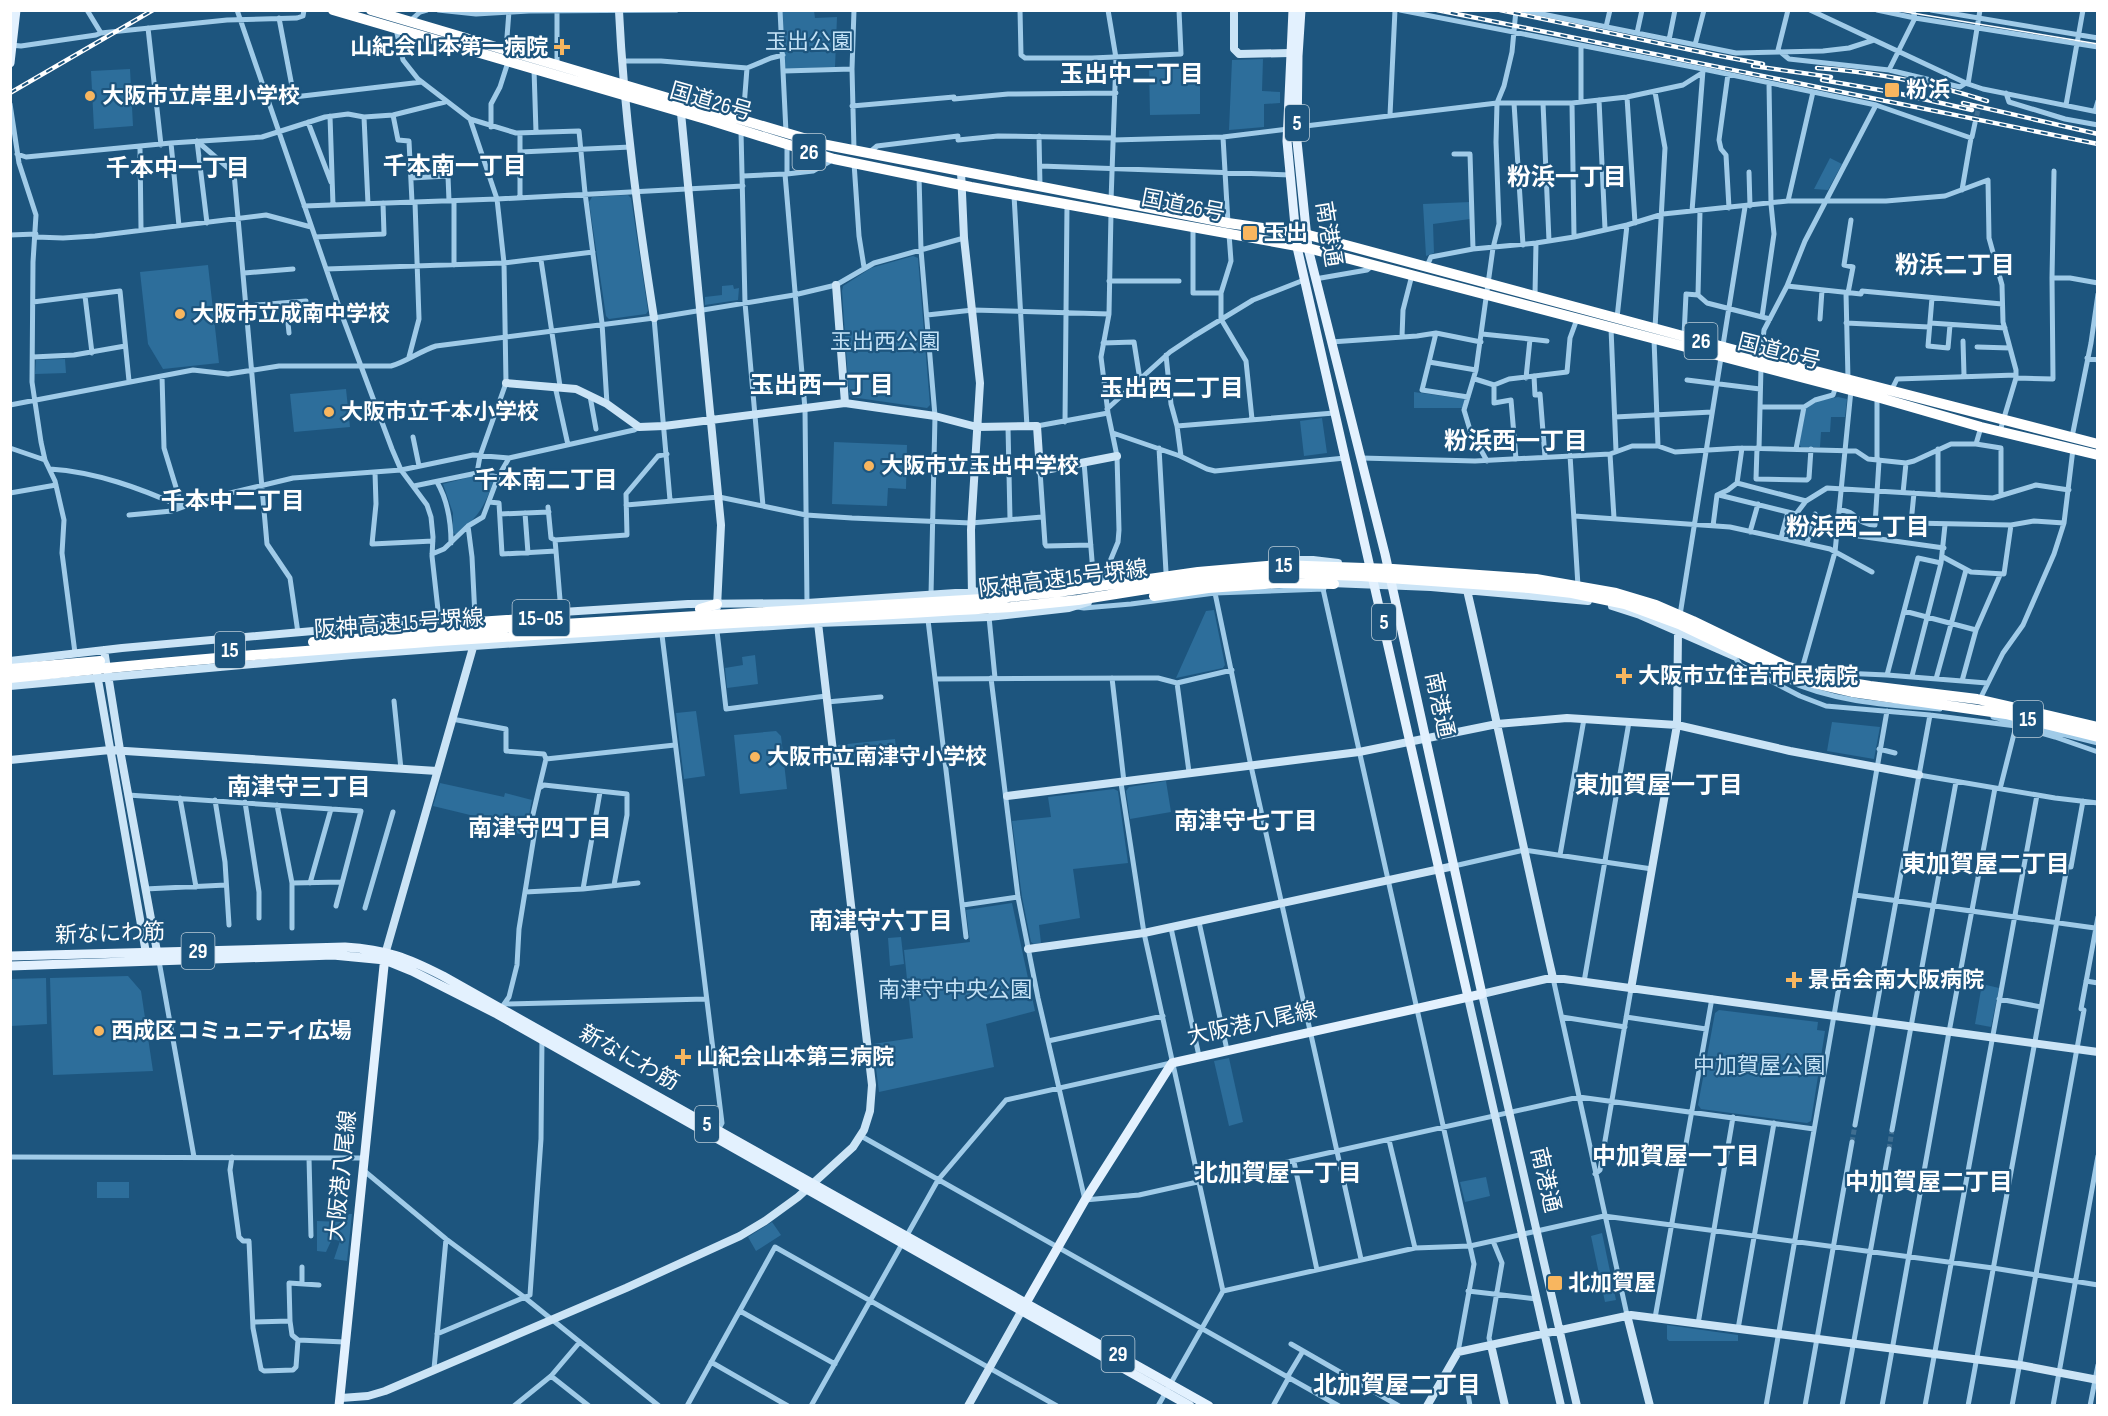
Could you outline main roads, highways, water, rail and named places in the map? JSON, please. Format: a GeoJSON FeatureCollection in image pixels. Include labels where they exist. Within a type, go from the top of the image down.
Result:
{"type":"FeatureCollection","features":[{"type":"Feature","properties":{"kind":"highway","name":"国道26号"},"geometry":{"type":"LineString","coordinates":[[333,10],[396,29],[507,57],[557,66],[681,112],[786,133],[827,145],[1111,200],[1412,275],[1535,296],[1614,323],[1721,352],[1850,385],[1892,391],[2002,435],[2072,438],[2097,444]]}},
{"type":"Feature","properties":{"kind":"highway","name":"国道26号"},"geometry":{"type":"LineString","coordinates":[[371,10],[507,57],[534,69],[624,91],[742,126],[787,145],[834,159],[961,185],[1193,227],[1300,233],[1427,267],[1577,319],[1614,323]]}},
{"type":"Feature","properties":{"kind":"highway","name":"国道26号"},"geometry":{"type":"LineString","coordinates":[[1655,334],[1684,336],[1721,352]]}},
{"type":"Feature","properties":{"kind":"highway","name":"国道26号"},"geometry":{"type":"LineString","coordinates":[[1761,362],[1836,386],[1850,385],[1876,397],[2002,435],[2097,455]]}},
{"type":"Feature","properties":{"kind":"highway","name":"阪神高速15号堺線"},"geometry":{"type":"LineString","coordinates":[[10,669],[383,636],[999,598],[1068,591],[1198,572],[1256,566],[1310,565],[1536,579],[1616,593],[1674,613],[1786,666],[1827,679],[1977,699],[2097,726]]}},
{"type":"Feature","properties":{"kind":"highway","name":"阪神高速15号堺線"},"geometry":{"type":"LineString","coordinates":[[10,678],[391,643],[1011,607],[1089,598],[1197,581],[1279,573],[1361,576],[1528,588],[1600,598],[1648,612],[1783,674],[1816,684],[1852,692],[2006,714],[2097,737]]}},
{"type":"Feature","properties":{"kind":"highway","name":"15"},"geometry":{"type":"LineString","coordinates":[[1011,607],[1080,606],[1208,588],[1303,583],[1334,584]]}},
{"type":"Feature","properties":{"kind":"highway","name":"15-05"},"geometry":{"type":"LineString","coordinates":[[383,636],[417,628],[463,623],[647,614],[700,609],[717,604]]}},
{"type":"Feature","properties":{"kind":"main road"},"geometry":{"type":"LineString","coordinates":[[10,63],[16,10]]}},
{"type":"Feature","properties":{"kind":"main road","name":"南港通"},"geometry":{"type":"LineString","coordinates":[[1293,10],[1290,53],[1293,128],[1298,157],[1300,233]]}},
{"type":"Feature","properties":{"kind":"main road","name":"南港通"},"geometry":{"type":"LineString","coordinates":[[1301,10],[1293,128],[1287,141],[1302,248],[1304,280],[1376,586],[1468,997]]}},
{"type":"Feature","properties":{"kind":"main road","name":"南港通"},"geometry":{"type":"LineString","coordinates":[[1302,248],[1315,279],[1388,567],[1482,994]]}},
{"type":"Feature","properties":{"kind":"main road","name":"新なにわ筋"},"geometry":{"type":"LineString","coordinates":[[10,966],[345,947],[385,956],[433,971],[501,1009],[543,1036],[1168,1388],[1209,1406]]}},
{"type":"Feature","properties":{"kind":"main road","name":"新なにわ筋"},"geometry":{"type":"LineString","coordinates":[[10,956],[146,953],[158,957]]}},
{"type":"Feature","properties":{"kind":"main road","name":"大阪港八尾線"},"geometry":{"type":"LineString","coordinates":[[340,1402],[385,956]]}},
{"type":"Feature","properties":{"kind":"main road","name":"大阪港八尾線"},"geometry":{"type":"LineString","coordinates":[[1025,1306],[1085,1200],[1172,1063],[1482,994]]}},
{"type":"Feature","properties":{"kind":"main road","name":"新なにわ筋"},"geometry":{"type":"LineString","coordinates":[[1168,1388],[1190,1406]]}},
{"type":"Feature","properties":{"kind":"tunnel"},"geometry":{"type":"LineString","coordinates":[[1975,123],[1981,97]]}},
{"type":"Feature","properties":{"kind":"tunnel"},"geometry":{"type":"LineString","coordinates":[[1852,1142],[1855,1125]]}},
{"type":"Feature","properties":{"kind":"tunnel"},"geometry":{"type":"LineString","coordinates":[[1889,1149],[1892,1130]]}},
{"type":"Feature","properties":{"kind":"tram line"},"geometry":{"type":"LineString","coordinates":[[1894,10],[2098,44]]}},
{"type":"Feature","properties":{"kind":"railway"},"geometry":{"type":"LineString","coordinates":[[10,93],[153,10]]}},
{"type":"Feature","properties":{"kind":"railway"},"geometry":{"type":"LineString","coordinates":[[1437,10],[2098,144]]}},
{"type":"Feature","properties":{"kind":"railway"},"geometry":{"type":"LineString","coordinates":[[1500,10],[1763,64]]}},
{"type":"Feature","properties":{"kind":"railway"},"geometry":{"type":"LineString","coordinates":[[1753,66],[1831,77]]}},
{"type":"Feature","properties":{"kind":"railway"},"geometry":{"type":"LineString","coordinates":[[1817,68],[1903,79],[1987,101]]}},
{"type":"Feature","properties":{"kind":"railway"},"geometry":{"type":"LineString","coordinates":[[1822,80],[1892,92],[1972,110]]}},
{"type":"Feature","properties":{"kind":"railway"},"geometry":{"type":"LineString","coordinates":[[1963,103],[2098,134]]}},
{"type":"Feature","properties":{"kind":"place","name":"山紀会山本第一病院"},"geometry":{"type":"Point","coordinates":[562,47]}},
{"type":"Feature","properties":{"kind":"place","name":"粉浜"},"geometry":{"type":"Point","coordinates":[1892,90]}},
{"type":"Feature","properties":{"kind":"place","name":"大阪市立岸里小学校"},"geometry":{"type":"Point","coordinates":[90,96]}},
{"type":"Feature","properties":{"kind":"place","name":"玉出"},"geometry":{"type":"Point","coordinates":[1250,233]}},
{"type":"Feature","properties":{"kind":"place","name":"大阪市立成南中学校"},"geometry":{"type":"Point","coordinates":[180,314]}},
{"type":"Feature","properties":{"kind":"place","name":"大阪市立千本小学校"},"geometry":{"type":"Point","coordinates":[329,412]}},
{"type":"Feature","properties":{"kind":"place","name":"大阪市立玉出中学校"},"geometry":{"type":"Point","coordinates":[869,466]}},
{"type":"Feature","properties":{"kind":"place","name":"大阪市立住吉市民病院"},"geometry":{"type":"Point","coordinates":[1624,676]}},
{"type":"Feature","properties":{"kind":"place","name":"大阪市立南津守小学校"},"geometry":{"type":"Point","coordinates":[755,757]}},
{"type":"Feature","properties":{"kind":"place","name":"景岳会南大阪病院"},"geometry":{"type":"Point","coordinates":[1794,980]}},
{"type":"Feature","properties":{"kind":"place","name":"西成区コミュニティ広場"},"geometry":{"type":"Point","coordinates":[99,1031]}},
{"type":"Feature","properties":{"kind":"place","name":"山紀会山本第三病院"},"geometry":{"type":"Point","coordinates":[683,1057]}},
{"type":"Feature","properties":{"kind":"place","name":"北加賀屋"},"geometry":{"type":"Point","coordinates":[1555,1283]}},
{"type":"Feature","properties":{"kind":"district","name":"玉出中二丁目"},"geometry":{"type":"Point","coordinates":[1132,74]}},
{"type":"Feature","properties":{"kind":"district","name":"千本南一丁目"},"geometry":{"type":"Point","coordinates":[455,166]}},
{"type":"Feature","properties":{"kind":"district","name":"千本中一丁目"},"geometry":{"type":"Point","coordinates":[178,168]}},
{"type":"Feature","properties":{"kind":"district","name":"粉浜一丁目"},"geometry":{"type":"Point","coordinates":[1567,177]}},
{"type":"Feature","properties":{"kind":"district","name":"粉浜二丁目"},"geometry":{"type":"Point","coordinates":[1955,265]}},
{"type":"Feature","properties":{"kind":"district","name":"玉出西一丁目"},"geometry":{"type":"Point","coordinates":[822,385]}},
{"type":"Feature","properties":{"kind":"district","name":"玉出西二丁目"},"geometry":{"type":"Point","coordinates":[1172,388]}},
{"type":"Feature","properties":{"kind":"district","name":"粉浜西一丁目"},"geometry":{"type":"Point","coordinates":[1516,441]}},
{"type":"Feature","properties":{"kind":"district","name":"千本南二丁目"},"geometry":{"type":"Point","coordinates":[546,480]}},
{"type":"Feature","properties":{"kind":"district","name":"千本中二丁目"},"geometry":{"type":"Point","coordinates":[233,501]}},
{"type":"Feature","properties":{"kind":"district","name":"粉浜西二丁目"},"geometry":{"type":"Point","coordinates":[1858,527]}},
{"type":"Feature","properties":{"kind":"district","name":"東加賀屋一丁目"},"geometry":{"type":"Point","coordinates":[1659,785]}},
{"type":"Feature","properties":{"kind":"district","name":"南津守三丁目"},"geometry":{"type":"Point","coordinates":[299,787]}},
{"type":"Feature","properties":{"kind":"district","name":"南津守七丁目"},"geometry":{"type":"Point","coordinates":[1246,821]}},
{"type":"Feature","properties":{"kind":"district","name":"南津守四丁目"},"geometry":{"type":"Point","coordinates":[540,828]}},
{"type":"Feature","properties":{"kind":"district","name":"東加賀屋二丁目"},"geometry":{"type":"Point","coordinates":[1986,864]}},
{"type":"Feature","properties":{"kind":"district","name":"南津守六丁目"},"geometry":{"type":"Point","coordinates":[881,921]}},
{"type":"Feature","properties":{"kind":"district","name":"中加賀屋一丁目"},"geometry":{"type":"Point","coordinates":[1676,1156]}},
{"type":"Feature","properties":{"kind":"district","name":"北加賀屋一丁目"},"geometry":{"type":"Point","coordinates":[1278,1173]}},
{"type":"Feature","properties":{"kind":"district","name":"中加賀屋二丁目"},"geometry":{"type":"Point","coordinates":[1929,1182]}},
{"type":"Feature","properties":{"kind":"district","name":"北加賀屋二丁目"},"geometry":{"type":"Point","coordinates":[1397,1385]}},
{"type":"Feature","properties":{"kind":"park label","name":"玉出公園"},"geometry":{"type":"Point","coordinates":[809,42]}},
{"type":"Feature","properties":{"kind":"park label","name":"玉出西公園"},"geometry":{"type":"Point","coordinates":[885,342]}},
{"type":"Feature","properties":{"kind":"park label","name":"南津守中央公園"},"geometry":{"type":"Point","coordinates":[955,990]}},
{"type":"Feature","properties":{"kind":"park label","name":"中加賀屋公園"},"geometry":{"type":"Point","coordinates":[1759,1066]}}]}
